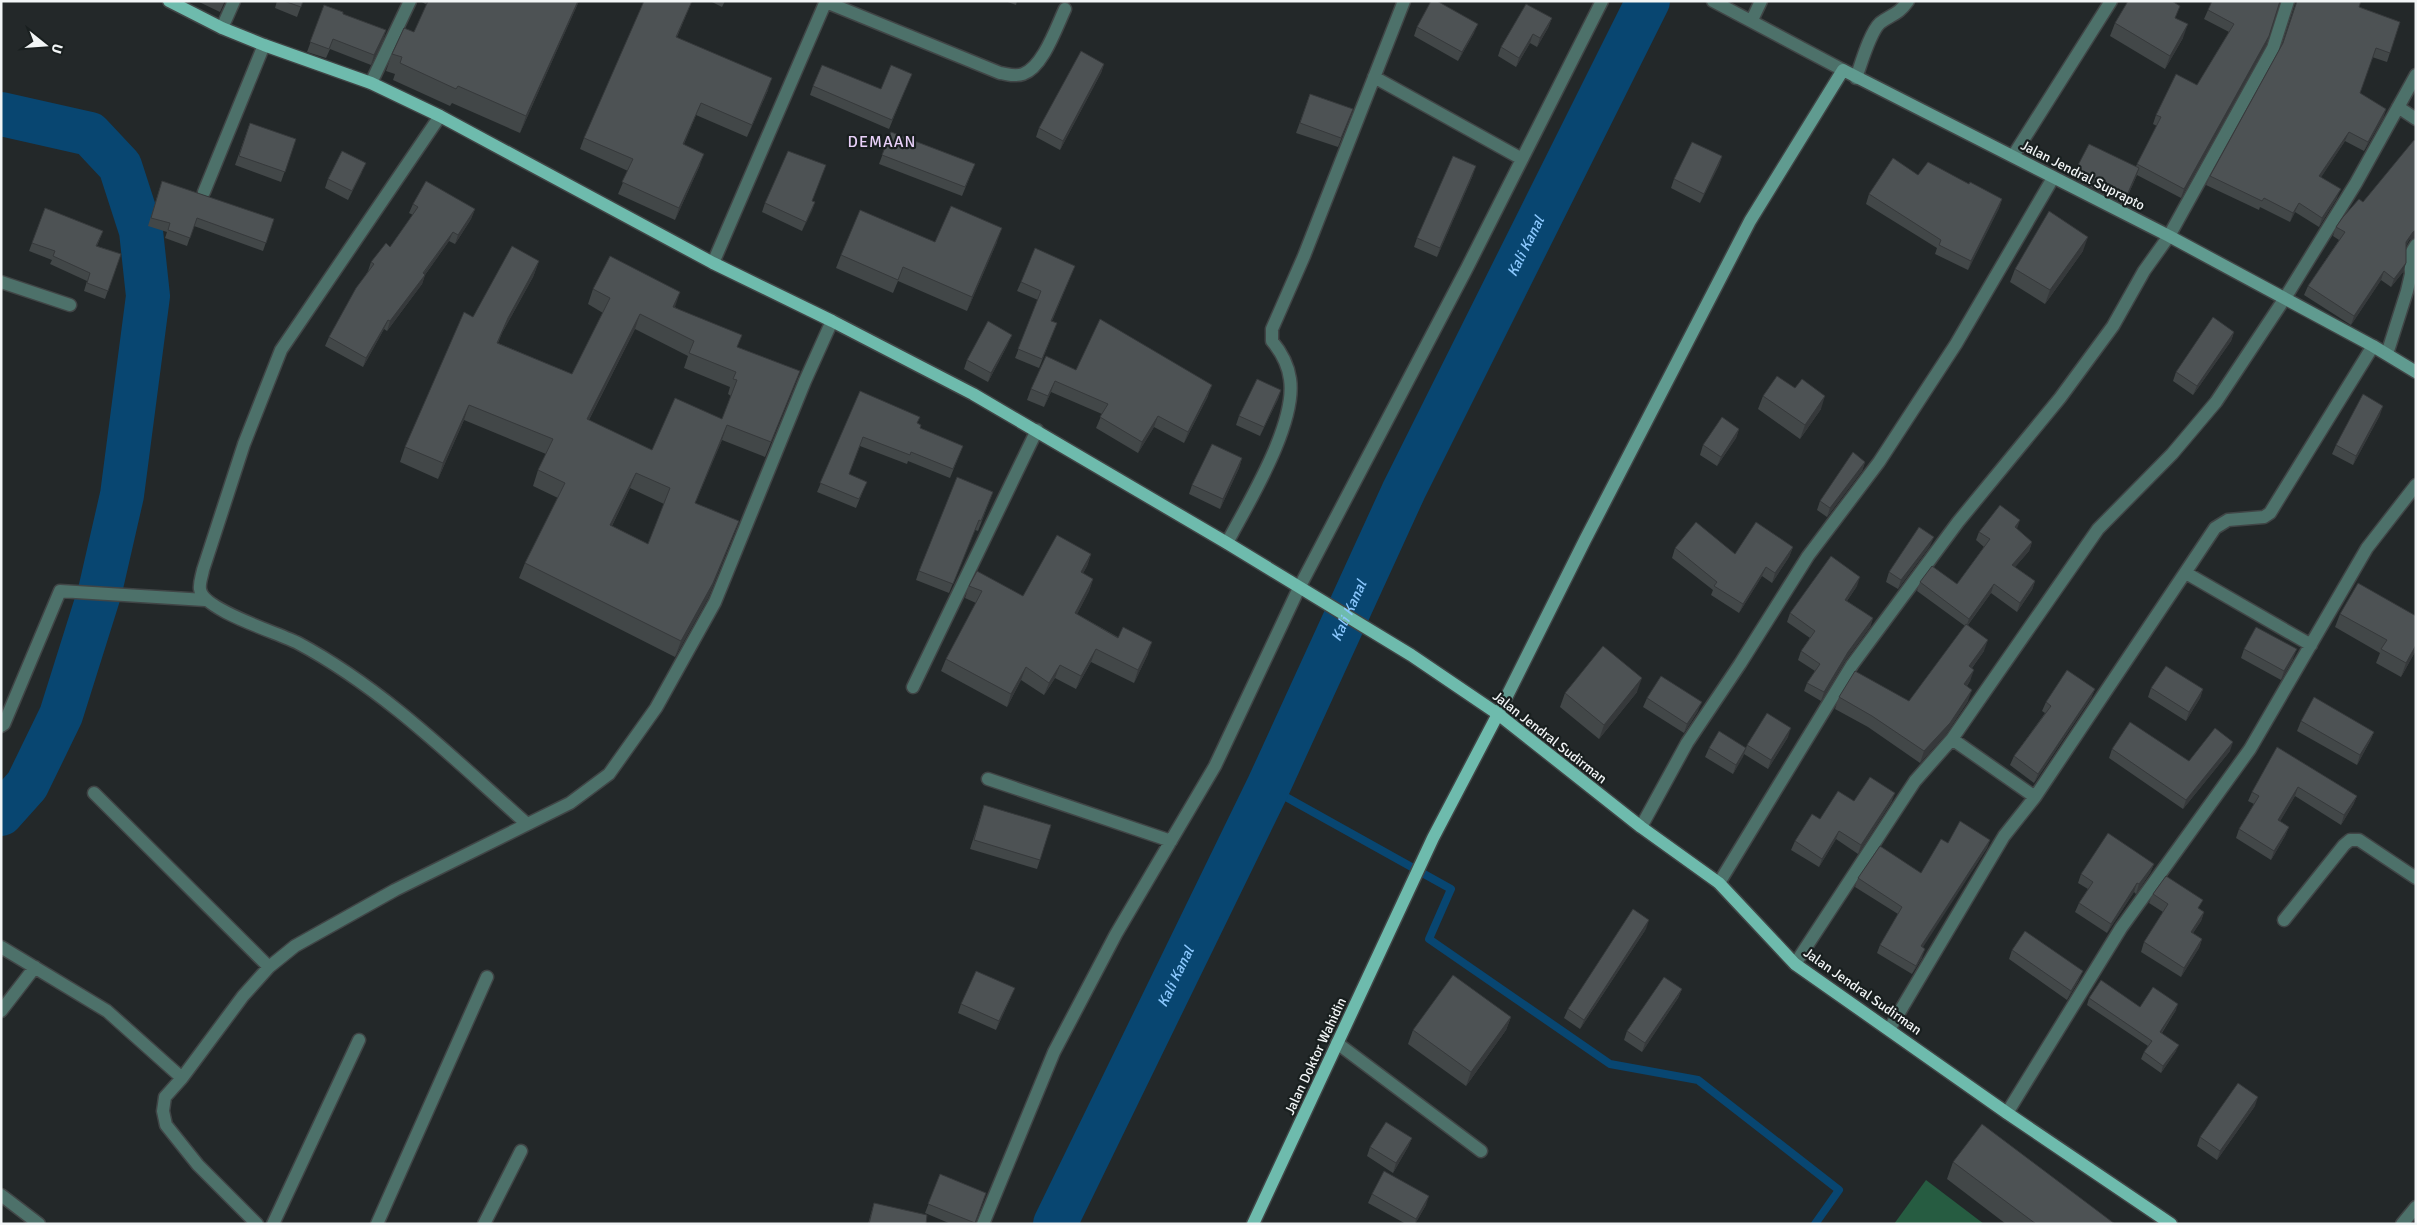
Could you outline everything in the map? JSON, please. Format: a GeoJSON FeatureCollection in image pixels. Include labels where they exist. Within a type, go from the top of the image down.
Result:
{"type":"FeatureCollection","features":[{"type":"Feature","properties":{"kind":"main road","name":"Jalan Jendral Sudirman"},"geometry":{"type":"LineString","coordinates":[[169,1],[222,28],[264,45],[372,83],[440,116],[713,263],[832,321],[1037,430],[1411,655],[1498,714],[1640,827],[1719,883],[1795,964],[1890,1028],[2007,1113],[2171,1224]]}},
{"type":"Feature","properties":{"kind":"main road","name":"Jalan Jendral Suprapto"},"geometry":{"type":"LineString","coordinates":[[1842,70],[2169,236],[2373,346],[2416,372]]}},
{"type":"Feature","properties":{"kind":"main road"},"geometry":{"type":"LineString","coordinates":[[1498,714],[1603,504],[1750,222],[1842,70]]}},
{"type":"Feature","properties":{"kind":"main road","name":"Jalan Doktor Wahidin"},"geometry":{"type":"LineString","coordinates":[[1253,1224],[1403,900],[1498,714]]}},
{"type":"Feature","properties":{"kind":"street"},"geometry":{"type":"LineString","coordinates":[[222,28],[234,1]]}},
{"type":"Feature","properties":{"kind":"street"},"geometry":{"type":"LineString","coordinates":[[372,83],[410,1]]}},
{"type":"Feature","properties":{"kind":"street"},"geometry":{"type":"LineString","coordinates":[[713,263],[826,1],[1000,73],[1014,76],[1024,74],[1038,64],[1065,9]]}},
{"type":"Feature","properties":{"kind":"street"},"geometry":{"type":"LineString","coordinates":[[1227,543],[1273,453],[1290,401],[1290,379],[1283,355],[1272,342],[1272,329],[1304,256],[1404,1]]}},
{"type":"Feature","properties":{"kind":"street"},"geometry":{"type":"LineString","coordinates":[[983,1224],[1054,1052],[1116,934],[1215,766],[1240,717],[1299,588],[1602,1]]}},
{"type":"Feature","properties":{"kind":"street","name":"Jalan Jendral Suprapto"},"geometry":{"type":"LineString","coordinates":[[1713,1],[1752,20],[1842,70]]}},
{"type":"Feature","properties":{"kind":"street"},"geometry":{"type":"LineString","coordinates":[[1752,20],[1761,1]]}},
{"type":"Feature","properties":{"kind":"street"},"geometry":{"type":"LineString","coordinates":[[1856,78],[1875,30],[1880,23],[1901,12],[1908,1]]}},
{"type":"Feature","properties":{"kind":"street"},"geometry":{"type":"LineString","coordinates":[[2013,156],[2110,1]]}},
{"type":"Feature","properties":{"kind":"street"},"geometry":{"type":"LineString","coordinates":[[1719,883],[1852,665],[1958,522],[2060,398],[2113,326],[2144,271],[2169,236],[2273,48],[2288,1]]}},
{"type":"Feature","properties":{"kind":"street"},"geometry":{"type":"LineString","coordinates":[[204,192],[264,45]]}},
{"type":"Feature","properties":{"kind":"street"},"geometry":{"type":"LineString","coordinates":[[1795,964],[1915,781],[1952,739],[2098,530],[2172,454],[2216,402],[2285,298],[2356,183],[2416,75]]}},
{"type":"Feature","properties":{"kind":"street"},"geometry":{"type":"LineString","coordinates":[[1374,77],[1522,159]]}},
{"type":"Feature","properties":{"kind":"street"},"geometry":{"type":"LineString","coordinates":[[2398,107],[2416,119]]}},
{"type":"Feature","properties":{"kind":"street"},"geometry":{"type":"LineString","coordinates":[[205,600],[200,590],[203,570],[244,444],[282,350],[440,116]]}},
{"type":"Feature","properties":{"kind":"street"},"geometry":{"type":"LineString","coordinates":[[1640,827],[1687,743],[1740,664],[1808,556],[1879,462],[1956,344],[2053,178]]}},
{"type":"Feature","properties":{"kind":"street"},"geometry":{"type":"LineString","coordinates":[[2387,354],[2411,274],[2410,255],[2416,246]]}},
{"type":"Feature","properties":{"kind":"street"},"geometry":{"type":"LineString","coordinates":[[1,282],[70,305]]}},
{"type":"Feature","properties":{"kind":"street"},"geometry":{"type":"LineString","coordinates":[[257,1224],[198,1165],[166,1125],[163,1111],[165,1097],[182,1078],[243,996],[269,968],[295,946],[387,894],[570,804],[609,774],[656,708],[715,602],[805,381],[832,321]]}},
{"type":"Feature","properties":{"kind":"street"},"geometry":{"type":"LineString","coordinates":[[1890,1028],[2004,836],[2035,797],[2215,528],[2228,520],[2264,517],[2270,513],[2373,346]]}},
{"type":"Feature","properties":{"kind":"street"},"geometry":{"type":"LineString","coordinates":[[913,687],[1037,430]]}},
{"type":"Feature","properties":{"kind":"street"},"geometry":{"type":"LineString","coordinates":[[2007,1113],[2121,928],[2250,749],[2311,645],[2352,584],[2367,548],[2416,485]]}},
{"type":"Feature","properties":{"kind":"street"},"geometry":{"type":"LineString","coordinates":[[2186,572],[2311,645]]}},
{"type":"Feature","properties":{"kind":"street"},"geometry":{"type":"LineString","coordinates":[[1,726],[4,724],[60,591],[205,600],[226,612],[296,642],[362,682],[433,740],[527,824]]}},
{"type":"Feature","properties":{"kind":"street"},"geometry":{"type":"LineString","coordinates":[[1952,739],[2035,797]]}},
{"type":"Feature","properties":{"kind":"street"},"geometry":{"type":"LineString","coordinates":[[988,779],[1171,841]]}},
{"type":"Feature","properties":{"kind":"street"},"geometry":{"type":"LineString","coordinates":[[94,793],[269,968]]}},
{"type":"Feature","properties":{"kind":"street"},"geometry":{"type":"LineString","coordinates":[[2284,920],[2350,840],[2358,840],[2416,878]]}},
{"type":"Feature","properties":{"kind":"street"},"geometry":{"type":"LineString","coordinates":[[1,947],[107,1011],[182,1078]]}},
{"type":"Feature","properties":{"kind":"street"},"geometry":{"type":"LineString","coordinates":[[1,1011],[34,967]]}},
{"type":"Feature","properties":{"kind":"street"},"geometry":{"type":"LineString","coordinates":[[377,1224],[487,977]]}},
{"type":"Feature","properties":{"kind":"street"},"geometry":{"type":"LineString","coordinates":[[274,1224],[359,1040]]}},
{"type":"Feature","properties":{"kind":"street"},"geometry":{"type":"LineString","coordinates":[[1337,1043],[1481,1151]]}},
{"type":"Feature","properties":{"kind":"street"},"geometry":{"type":"LineString","coordinates":[[484,1224],[521,1151]]}},
{"type":"Feature","properties":{"kind":"street"},"geometry":{"type":"LineString","coordinates":[[2,1198],[39,1224]]}},
{"type":"Feature","properties":{"kind":"street"},"geometry":{"type":"LineString","coordinates":[[2402,1224],[2416,1207]]}},
{"type":"Feature","properties":{"kind":"green space"},"geometry":{"type":"Polygon","coordinates":[[[1926,1180],[1984,1224],[1894,1224],[1926,1180]]]}},
{"type":"Feature","properties":{"kind":"building"},"geometry":{"type":"Polygon","coordinates":[[[284,1],[303,1],[301,7],[284,1]]]}},
{"type":"Feature","properties":{"kind":"building"},"geometry":{"type":"Polygon","coordinates":[[[428,1],[578,1],[526,116],[458,86],[456,89],[400,63],[402,57],[392,54],[404,28],[414,32],[428,1]]]}},
{"type":"Feature","properties":{"kind":"building"},"geometry":{"type":"Polygon","coordinates":[[[644,1],[692,1],[676,37],[772,78],[752,125],[701,103],[683,144],[704,154],[679,208],[622,182],[633,159],[584,138],[644,1]]]}},
{"type":"Feature","properties":{"kind":"building"},"geometry":{"type":"Polygon","coordinates":[[[1431,1],[1437,1],[1478,24],[1462,52],[1417,27],[1431,1]]]}},
{"type":"Feature","properties":{"kind":"building"},"geometry":{"type":"Polygon","coordinates":[[[2128,1],[2172,1],[2180,6],[2175,18],[2188,24],[2170,56],[2115,23],[2128,1]]]}},
{"type":"Feature","properties":{"kind":"building"},"geometry":{"type":"Polygon","coordinates":[[[2212,1],[2280,1],[2269,36],[2184,189],[2137,164],[2161,117],[2156,115],[2176,74],[2197,85],[2234,24],[2208,10],[2212,1]]]}},
{"type":"Feature","properties":{"kind":"building"},"geometry":{"type":"Polygon","coordinates":[[[2297,1],[2361,1],[2359,7],[2400,22],[2390,53],[2376,48],[2360,93],[2386,109],[2368,142],[2349,132],[2319,176],[2341,189],[2322,218],[2299,203],[2293,213],[2264,198],[2262,201],[2210,176],[2283,43],[2297,1]]]}},
{"type":"Feature","properties":{"kind":"building"},"geometry":{"type":"Polygon","coordinates":[[[1526,4],[1552,18],[1540,38],[1533,34],[1519,58],[1501,47],[1526,4]]]}},
{"type":"Feature","properties":{"kind":"building"},"geometry":{"type":"Polygon","coordinates":[[[324,5],[386,30],[374,55],[333,39],[329,49],[310,42],[324,5]]]}},
{"type":"Feature","properties":{"kind":"building"},"geometry":{"type":"Polygon","coordinates":[[[1081,51],[1104,64],[1063,141],[1039,128],[1081,51]]]}},
{"type":"Feature","properties":{"kind":"building"},"geometry":{"type":"Polygon","coordinates":[[[822,65],[881,89],[891,65],[912,74],[892,120],[813,86],[822,65]]]}},
{"type":"Feature","properties":{"kind":"building"},"geometry":{"type":"Polygon","coordinates":[[[1310,94],[1353,109],[1341,138],[1300,123],[1310,94]]]}},
{"type":"Feature","properties":{"kind":"building"},"geometry":{"type":"Polygon","coordinates":[[[250,123],[296,139],[285,172],[239,156],[250,123]]]}},
{"type":"Feature","properties":{"kind":"building"},"geometry":{"type":"Polygon","coordinates":[[[891,132],[975,164],[965,187],[882,155],[891,132]]]}},
{"type":"Feature","properties":{"kind":"building"},"geometry":{"type":"Polygon","coordinates":[[[2414,140],[2416,142],[2416,230],[2406,242],[2406,263],[2394,279],[2384,271],[2354,316],[2308,286],[2345,232],[2336,227],[2343,217],[2359,199],[2363,202],[2414,140]]]}},
{"type":"Feature","properties":{"kind":"building"},"geometry":{"type":"Polygon","coordinates":[[[1692,142],[1722,156],[1704,194],[1674,179],[1692,142]]]}},
{"type":"Feature","properties":{"kind":"building"},"geometry":{"type":"Polygon","coordinates":[[[2089,144],[2139,168],[2127,195],[2076,169],[2089,144]]]}},
{"type":"Feature","properties":{"kind":"building"},"geometry":{"type":"Polygon","coordinates":[[[342,151],[366,163],[352,191],[328,179],[342,151]]]}},
{"type":"Feature","properties":{"kind":"building"},"geometry":{"type":"Polygon","coordinates":[[[788,151],[826,165],[812,201],[815,202],[806,222],[765,203],[788,151]]]}},
{"type":"Feature","properties":{"kind":"building"},"geometry":{"type":"Polygon","coordinates":[[[1453,156],[1476,166],[1440,248],[1417,238],[1453,156]]]}},
{"type":"Feature","properties":{"kind":"building"},"geometry":{"type":"Polygon","coordinates":[[[1893,158],[1918,175],[1928,162],[2002,199],[1971,261],[1939,245],[1941,240],[1869,194],[1893,158]]]}},
{"type":"Feature","properties":{"kind":"building"},"geometry":{"type":"Polygon","coordinates":[[[162,181],[274,219],[266,243],[197,218],[190,238],[168,230],[170,223],[151,218],[162,181]]]}},
{"type":"Feature","properties":{"kind":"building"},"geometry":{"type":"Polygon","coordinates":[[[426,181],[475,209],[458,235],[453,232],[423,273],[425,275],[390,321],[388,320],[366,358],[329,337],[356,288],[374,264],[371,262],[386,243],[390,247],[418,207],[413,204],[426,181]]]}},
{"type":"Feature","properties":{"kind":"building"},"geometry":{"type":"Polygon","coordinates":[[[951,206],[1002,228],[972,297],[903,267],[898,280],[841,255],[860,210],[935,242],[951,206]]]}},
{"type":"Feature","properties":{"kind":"building"},"geometry":{"type":"Polygon","coordinates":[[[45,208],[103,231],[96,246],[121,254],[108,291],[87,283],[90,273],[53,256],[55,251],[32,243],[45,208]]]}},
{"type":"Feature","properties":{"kind":"building"},"geometry":{"type":"Polygon","coordinates":[[[2049,211],[2088,237],[2050,290],[2015,269],[2049,211]]]}},
{"type":"Feature","properties":{"kind":"building"},"geometry":{"type":"Polygon","coordinates":[[[512,246],[539,261],[508,318],[497,343],[572,374],[610,298],[593,289],[610,256],[680,292],[673,307],[742,335],[737,347],[800,371],[771,442],[727,425],[695,503],[739,521],[713,583],[681,641],[525,563],[565,483],[538,470],[553,439],[469,405],[443,463],[405,447],[464,312],[473,317],[512,246]],[[640,314],[587,419],[652,450],[675,398],[722,419],[737,380],[733,379],[736,372],[689,353],[694,341],[640,314]],[[636,473],[610,525],[648,544],[670,488],[636,473]]]}},
{"type":"Feature","properties":{"kind":"building"},"geometry":{"type":"Polygon","coordinates":[[[1035,248],[1075,266],[1051,321],[1057,323],[1042,359],[1018,349],[1041,291],[1021,282],[1035,248]]]}},
{"type":"Feature","properties":{"kind":"building"},"geometry":{"type":"Polygon","coordinates":[[[2213,317],[2234,332],[2197,386],[2176,372],[2213,317]]]}},
{"type":"Feature","properties":{"kind":"building"},"geometry":{"type":"Polygon","coordinates":[[[1100,319],[1212,385],[1188,432],[1158,416],[1142,442],[1100,417],[1108,404],[1055,381],[1048,396],[1031,389],[1046,356],[1076,370],[1100,319]]]}},
{"type":"Feature","properties":{"kind":"building"},"geometry":{"type":"Polygon","coordinates":[[[988,321],[1012,335],[991,373],[967,360],[988,321]]]}},
{"type":"Feature","properties":{"kind":"building"},"geometry":{"type":"Polygon","coordinates":[[[1777,376],[1795,388],[1802,379],[1825,396],[1805,425],[1763,396],[1777,376]]]}},
{"type":"Feature","properties":{"kind":"building"},"geometry":{"type":"Polygon","coordinates":[[[1257,379],[1281,390],[1264,427],[1239,416],[1257,379]]]}},
{"type":"Feature","properties":{"kind":"building"},"geometry":{"type":"Polygon","coordinates":[[[860,391],[920,417],[917,423],[921,425],[920,428],[963,446],[953,469],[911,452],[910,455],[863,437],[849,474],[867,482],[859,499],[820,483],[860,391]]]}},
{"type":"Feature","properties":{"kind":"building"},"geometry":{"type":"Polygon","coordinates":[[[2363,394],[2383,406],[2356,456],[2336,445],[2363,394]]]}},
{"type":"Feature","properties":{"kind":"building"},"geometry":{"type":"Polygon","coordinates":[[[1722,417],[1739,429],[1721,457],[1703,445],[1722,417]]]}},
{"type":"Feature","properties":{"kind":"building"},"geometry":{"type":"Polygon","coordinates":[[[1212,444],[1242,458],[1223,499],[1192,485],[1212,444]]]}},
{"type":"Feature","properties":{"kind":"building"},"geometry":{"type":"Polygon","coordinates":[[[1853,452],[1865,462],[1830,508],[1820,501],[1853,452]]]}},
{"type":"Feature","properties":{"kind":"building"},"geometry":{"type":"Polygon","coordinates":[[[957,477],[993,492],[981,521],[979,520],[953,584],[919,571],[957,477]]]}},
{"type":"Feature","properties":{"kind":"building"},"geometry":{"type":"Polygon","coordinates":[[[2000,505],[2020,520],[2015,527],[2032,542],[2012,565],[2035,581],[2020,603],[1994,584],[1969,619],[1920,582],[1932,566],[1957,584],[1990,539],[1979,532],[2000,505]]]}},
{"type":"Feature","properties":{"kind":"building"},"geometry":{"type":"Polygon","coordinates":[[[1696,522],[1735,554],[1756,522],[1793,547],[1775,573],[1766,567],[1743,604],[1714,586],[1717,582],[1675,548],[1696,522]]]}},
{"type":"Feature","properties":{"kind":"building"},"geometry":{"type":"Polygon","coordinates":[[[1919,527],[1934,537],[1901,580],[1889,572],[1919,527]]]}},
{"type":"Feature","properties":{"kind":"building"},"geometry":{"type":"Polygon","coordinates":[[[1057,535],[1091,554],[1081,572],[1093,579],[1075,613],[1118,638],[1123,627],[1152,642],[1138,670],[1096,649],[1081,676],[1060,665],[1049,683],[1026,667],[1011,694],[946,659],[982,591],[969,586],[977,571],[1023,596],[1057,535]]]}},
{"type":"Feature","properties":{"kind":"building"},"geometry":{"type":"Polygon","coordinates":[[[1831,556],[1860,577],[1845,600],[1873,618],[1848,652],[1824,692],[1807,683],[1820,664],[1801,651],[1815,631],[1790,613],[1831,556]]]}},
{"type":"Feature","properties":{"kind":"building"},"geometry":{"type":"Polygon","coordinates":[[[2358,583],[2416,616],[2416,645],[2406,663],[2381,649],[2387,640],[2340,614],[2358,583]]]}},
{"type":"Feature","properties":{"kind":"building"},"geometry":{"type":"Polygon","coordinates":[[[1966,624],[1988,640],[1969,666],[1974,670],[1964,684],[1972,690],[1950,723],[1924,751],[1872,716],[1839,697],[1855,671],[1909,701],[1966,624]]]}},
{"type":"Feature","properties":{"kind":"building"},"geometry":{"type":"Polygon","coordinates":[[[2256,627],[2297,649],[2284,671],[2244,649],[2256,627]]]}},
{"type":"Feature","properties":{"kind":"building"},"geometry":{"type":"Polygon","coordinates":[[[1603,646],[1642,678],[1604,725],[1565,693],[1603,646]]]}},
{"type":"Feature","properties":{"kind":"building"},"geometry":{"type":"Polygon","coordinates":[[[2166,666],[2203,689],[2189,712],[2151,688],[2166,666]]]}},
{"type":"Feature","properties":{"kind":"building"},"geometry":{"type":"Polygon","coordinates":[[[2067,670],[2095,689],[2038,774],[2014,756],[2051,706],[2046,702],[2067,670]]]}},
{"type":"Feature","properties":{"kind":"building"},"geometry":{"type":"Polygon","coordinates":[[[1661,676],[1702,702],[1687,724],[1647,698],[1661,676]]]}},
{"type":"Feature","properties":{"kind":"building"},"geometry":{"type":"Polygon","coordinates":[[[2314,697],[2374,732],[2360,755],[2301,721],[2314,697]]]}},
{"type":"Feature","properties":{"kind":"building"},"geometry":{"type":"Polygon","coordinates":[[[1767,713],[1791,728],[1771,760],[1747,745],[1767,713]]]}},
{"type":"Feature","properties":{"kind":"building"},"geometry":{"type":"Polygon","coordinates":[[[2130,722],[2189,761],[2215,728],[2233,742],[2186,800],[2112,749],[2130,722]]]}},
{"type":"Feature","properties":{"kind":"building"},"geometry":{"type":"Polygon","coordinates":[[[1719,731],[1746,748],[1736,765],[1709,748],[1719,731]]]}},
{"type":"Feature","properties":{"kind":"building"},"geometry":{"type":"Polygon","coordinates":[[[2277,747],[2357,796],[2344,815],[2298,787],[2278,820],[2289,827],[2274,851],[2239,829],[2259,796],[2252,792],[2277,747]]]}},
{"type":"Feature","properties":{"kind":"building"},"geometry":{"type":"Polygon","coordinates":[[[1870,777],[1895,793],[1861,845],[1839,831],[1822,859],[1795,841],[1812,814],[1820,819],[1838,791],[1854,801],[1870,777]]]}},
{"type":"Feature","properties":{"kind":"building"},"geometry":{"type":"Polygon","coordinates":[[[984,805],[1051,825],[1040,860],[974,840],[984,805]]]}},
{"type":"Feature","properties":{"kind":"building"},"geometry":{"type":"Polygon","coordinates":[[[1960,821],[1990,840],[1921,946],[1925,949],[1916,966],[1880,945],[1902,907],[1858,878],[1880,846],[1921,873],[1941,839],[1948,843],[1960,821]]]}},
{"type":"Feature","properties":{"kind":"building"},"geometry":{"type":"Polygon","coordinates":[[[2108,833],[2154,864],[2139,884],[2137,883],[2111,924],[2079,903],[2093,882],[2081,874],[2108,833]]]}},
{"type":"Feature","properties":{"kind":"building"},"geometry":{"type":"Polygon","coordinates":[[[2166,876],[2203,900],[2198,908],[2204,912],[2191,932],[2202,939],[2184,968],[2144,942],[2168,904],[2153,894],[2166,876]]]}},
{"type":"Feature","properties":{"kind":"building"},"geometry":{"type":"Polygon","coordinates":[[[1633,909],[1649,920],[1584,1020],[1568,1009],[1633,909]]]}},
{"type":"Feature","properties":{"kind":"building"},"geometry":{"type":"Polygon","coordinates":[[[2025,931],[2083,971],[2071,991],[2012,950],[2025,931]]]}},
{"type":"Feature","properties":{"kind":"building"},"geometry":{"type":"Polygon","coordinates":[[[976,971],[1015,988],[999,1021],[961,1004],[976,971]]]}},
{"type":"Feature","properties":{"kind":"building"},"geometry":{"type":"Polygon","coordinates":[[[1453,975],[1511,1017],[1471,1072],[1413,1030],[1453,975]]]}},
{"type":"Feature","properties":{"kind":"building"},"geometry":{"type":"Polygon","coordinates":[[[1664,977],[1682,989],[1645,1043],[1627,1031],[1664,977]]]}},
{"type":"Feature","properties":{"kind":"building"},"geometry":{"type":"Polygon","coordinates":[[[2101,980],[2140,1007],[2153,987],[2178,1004],[2160,1032],[2179,1045],[2163,1066],[2144,1052],[2152,1041],[2089,998],[2101,980]]]}},
{"type":"Feature","properties":{"kind":"building"},"geometry":{"type":"Polygon","coordinates":[[[2238,1083],[2258,1097],[2220,1151],[2200,1137],[2238,1083]]]}},
{"type":"Feature","properties":{"kind":"building"},"geometry":{"type":"Polygon","coordinates":[[[1386,1122],[1412,1138],[1396,1163],[1370,1147],[1386,1122]]]}},
{"type":"Feature","properties":{"kind":"building"},"geometry":{"type":"Polygon","coordinates":[[[1982,1124],[2115,1224],[2036,1224],[1953,1162],[1982,1124]]]}},
{"type":"Feature","properties":{"kind":"building"},"geometry":{"type":"Polygon","coordinates":[[[1384,1171],[1429,1196],[1416,1219],[1372,1194],[1384,1171]]]}},
{"type":"Feature","properties":{"kind":"building"},"geometry":{"type":"Polygon","coordinates":[[[940,1174],[986,1193],[975,1223],[928,1204],[940,1174]]]}},
{"type":"Feature","properties":{"kind":"building"},"geometry":{"type":"Polygon","coordinates":[[[874,1203],[927,1215],[926,1224],[869,1224],[874,1203]]]}},
{"type":"Feature","properties":{"kind":"waterway","name":"Kali Kanal"},"geometry":{"type":"LineString","coordinates":[[1055,1224],[1268,787],[1404,490],[1648,1]]}},
{"type":"Feature","properties":{"kind":"waterway"},"geometry":{"type":"LineString","coordinates":[[1,114],[90,134],[120,166],[141,231],[148,296],[122,495],[100,591],[61,715],[27,785],[1,814]]}},
{"type":"Feature","properties":{"kind":"waterway"},"geometry":{"type":"LineString","coordinates":[[1268,787],[1451,889],[1429,939],[1610,1064],[1698,1080],[1839,1190],[1815,1224]]}},
{"type":"Feature","properties":{"kind":"district","name":"DEMAAN"},"geometry":{"type":"Point","coordinates":[882,141]}}]}
